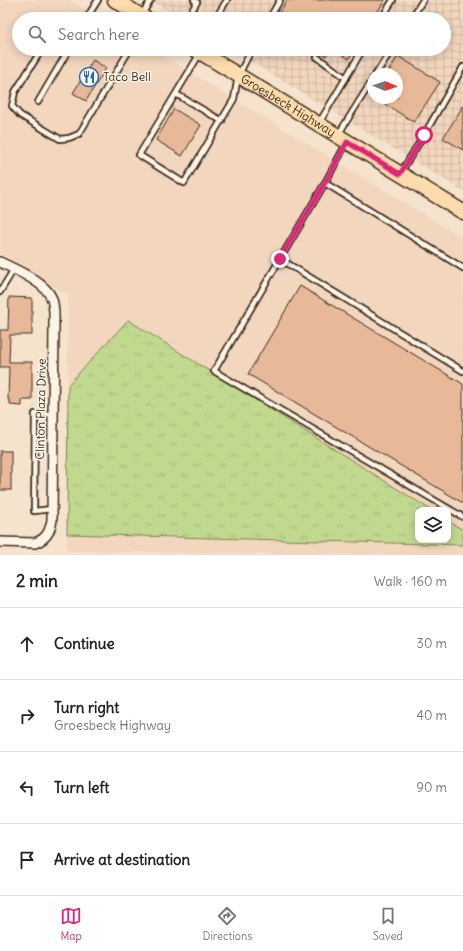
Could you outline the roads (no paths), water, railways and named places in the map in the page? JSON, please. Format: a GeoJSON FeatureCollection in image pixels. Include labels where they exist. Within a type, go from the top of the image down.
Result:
{"type":"FeatureCollection","features":[{"type":"Feature","properties":{"kind":"main road"},"geometry":{"type":"LineString","coordinates":[[115,0],[135,12]]}},
{"type":"Feature","properties":{"kind":"main road","name":"Groesbeck Highway"},"geometry":{"type":"LineString","coordinates":[[206,56],[463,212]]}},
{"type":"Feature","properties":{"kind":"street","name":"Clinton Plaza Drive"},"geometry":{"type":"LineString","coordinates":[[0,262],[41,284],[48,291],[51,297],[54,325],[51,527],[45,538],[35,543],[0,542]]}},
{"type":"Feature","properties":{"kind":"lane"},"geometry":{"type":"LineString","coordinates":[[90,12],[98,0]]}},
{"type":"Feature","properties":{"kind":"lane"},"geometry":{"type":"LineString","coordinates":[[145,12],[151,0]]}},
{"type":"Feature","properties":{"kind":"lane"},"geometry":{"type":"LineString","coordinates":[[191,12],[197,2],[194,0]]}},
{"type":"Feature","properties":{"kind":"lane"},"geometry":{"type":"LineString","coordinates":[[220,12],[227,0]]}},
{"type":"Feature","properties":{"kind":"lane"},"geometry":{"type":"LineString","coordinates":[[273,12],[280,0]]}},
{"type":"Feature","properties":{"kind":"lane"},"geometry":{"type":"LineString","coordinates":[[385,12],[393,0]]}},
{"type":"Feature","properties":{"kind":"lane"},"geometry":{"type":"LineString","coordinates":[[415,12],[423,0]]}},
{"type":"Feature","properties":{"kind":"lane"},"geometry":{"type":"LineString","coordinates":[[38,56],[15,92],[12,106],[20,115],[60,139],[70,138],[79,134],[126,56]]}},
{"type":"Feature","properties":{"kind":"lane"},"geometry":{"type":"LineString","coordinates":[[38,102],[65,56]]}},
{"type":"Feature","properties":{"kind":"lane"},"geometry":{"type":"LineString","coordinates":[[195,56],[176,94],[139,155],[184,183],[234,99],[238,76],[248,56]]}},
{"type":"Feature","properties":{"kind":"lane"},"geometry":{"type":"LineString","coordinates":[[318,124],[359,56]]}},
{"type":"Feature","properties":{"kind":"lane"},"geometry":{"type":"LineString","coordinates":[[380,68],[388,56]]}},
{"type":"Feature","properties":{"kind":"lane"},"geometry":{"type":"LineString","coordinates":[[317,58],[346,78]]}},
{"type":"Feature","properties":{"kind":"lane"},"geometry":{"type":"LineString","coordinates":[[400,174],[463,67]]}},
{"type":"Feature","properties":{"kind":"lane"},"geometry":{"type":"LineString","coordinates":[[367,91],[342,139],[325,183],[214,371],[463,517]]}},
{"type":"Feature","properties":{"kind":"lane"},"geometry":{"type":"LineString","coordinates":[[176,94],[222,121]]}},
{"type":"Feature","properties":{"kind":"lane"},"geometry":{"type":"LineString","coordinates":[[325,183],[463,268]]}},
{"type":"Feature","properties":{"kind":"lane"},"geometry":{"type":"LineString","coordinates":[[280,259],[463,371]]}},
{"type":"Feature","properties":{"kind":"lane"},"geometry":{"type":"LineString","coordinates":[[0,292],[14,269]]}},
{"type":"Feature","properties":{"kind":"lane"},"geometry":{"type":"LineString","coordinates":[[52,509],[34,511],[35,414],[53,414]]}},
{"type":"Feature","properties":{"kind":"place","name":"Taco Bell"},"geometry":{"type":"Point","coordinates":[89,77]}}]}
